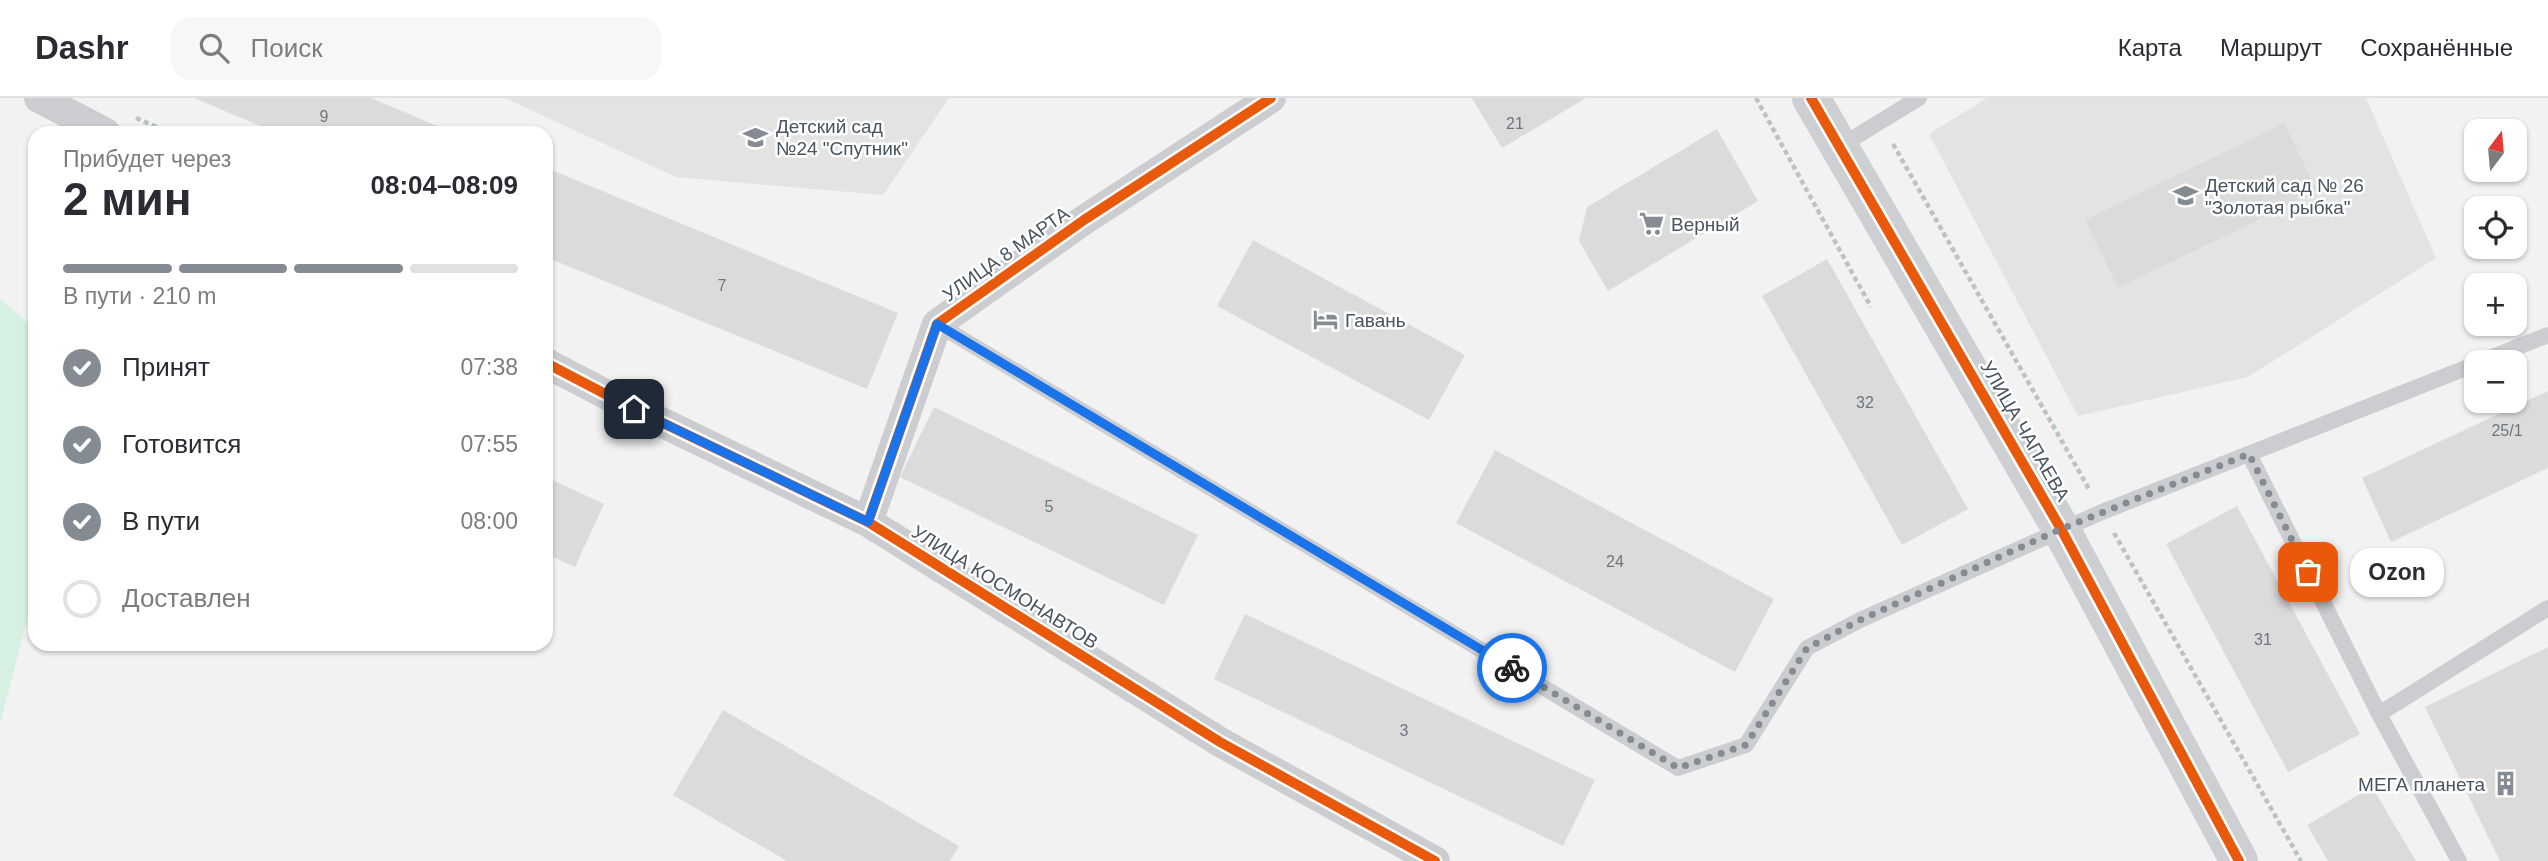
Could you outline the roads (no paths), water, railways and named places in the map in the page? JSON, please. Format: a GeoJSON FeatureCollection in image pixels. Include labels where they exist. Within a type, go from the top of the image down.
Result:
{"type":"FeatureCollection","features":[{"type":"Feature","properties":{"kind":"street"},"geometry":{"type":"LineString","coordinates":[[39,98],[93,126]]}},
{"type":"Feature","properties":{"kind":"street","name":"УЛИЦА 8 МАРТА"},"geometry":{"type":"LineString","coordinates":[[868,522],[937,324],[1084,220],[1271,98]]}},
{"type":"Feature","properties":{"kind":"street","name":"УЛИЦА ЧАПАЕВА"},"geometry":{"type":"LineString","coordinates":[[1811,98],[2061,529],[2239,861]]}},
{"type":"Feature","properties":{"kind":"street","name":"УЛИЦА КОСМОНАВТОВ"},"geometry":{"type":"LineString","coordinates":[[553,367],[634,409],[868,522],[1220,742],[1435,861]]}},
{"type":"Feature","properties":{"kind":"lane"},"geometry":{"type":"LineString","coordinates":[[1839,147],[1919,98]]}},
{"type":"Feature","properties":{"kind":"lane"},"geometry":{"type":"LineString","coordinates":[[937,324],[1678,768],[1746,745],[1807,648],[1860,620],[2061,529],[2464,369]]}},
{"type":"Feature","properties":{"kind":"lane"},"geometry":{"type":"LineString","coordinates":[[2510,350],[2548,335]]}},
{"type":"Feature","properties":{"kind":"lane"},"geometry":{"type":"LineString","coordinates":[[2249,454],[2379,714],[2459,861]]}},
{"type":"Feature","properties":{"kind":"lane"},"geometry":{"type":"LineString","coordinates":[[2379,714],[2548,608]]}},
{"type":"Feature","properties":{"kind":"place","name":"Детский сад №24 \"Спутник\""},"geometry":{"type":"Point","coordinates":[756,137]}},
{"type":"Feature","properties":{"kind":"place","name":"Детский сад № 26 \"Золотая рыбка\""},"geometry":{"type":"Point","coordinates":[2185,196]}},
{"type":"Feature","properties":{"kind":"place","name":"Верный"},"geometry":{"type":"Point","coordinates":[1651,224]}},
{"type":"Feature","properties":{"kind":"place","name":"Гавань"},"geometry":{"type":"Point","coordinates":[1325,320]}},
{"type":"Feature","properties":{"kind":"place","name":"Ozon"},"geometry":{"type":"Point","coordinates":[2308,572]}},
{"type":"Feature","properties":{"kind":"place","name":"МЕГА планета"},"geometry":{"type":"Point","coordinates":[2505,784]}}]}
